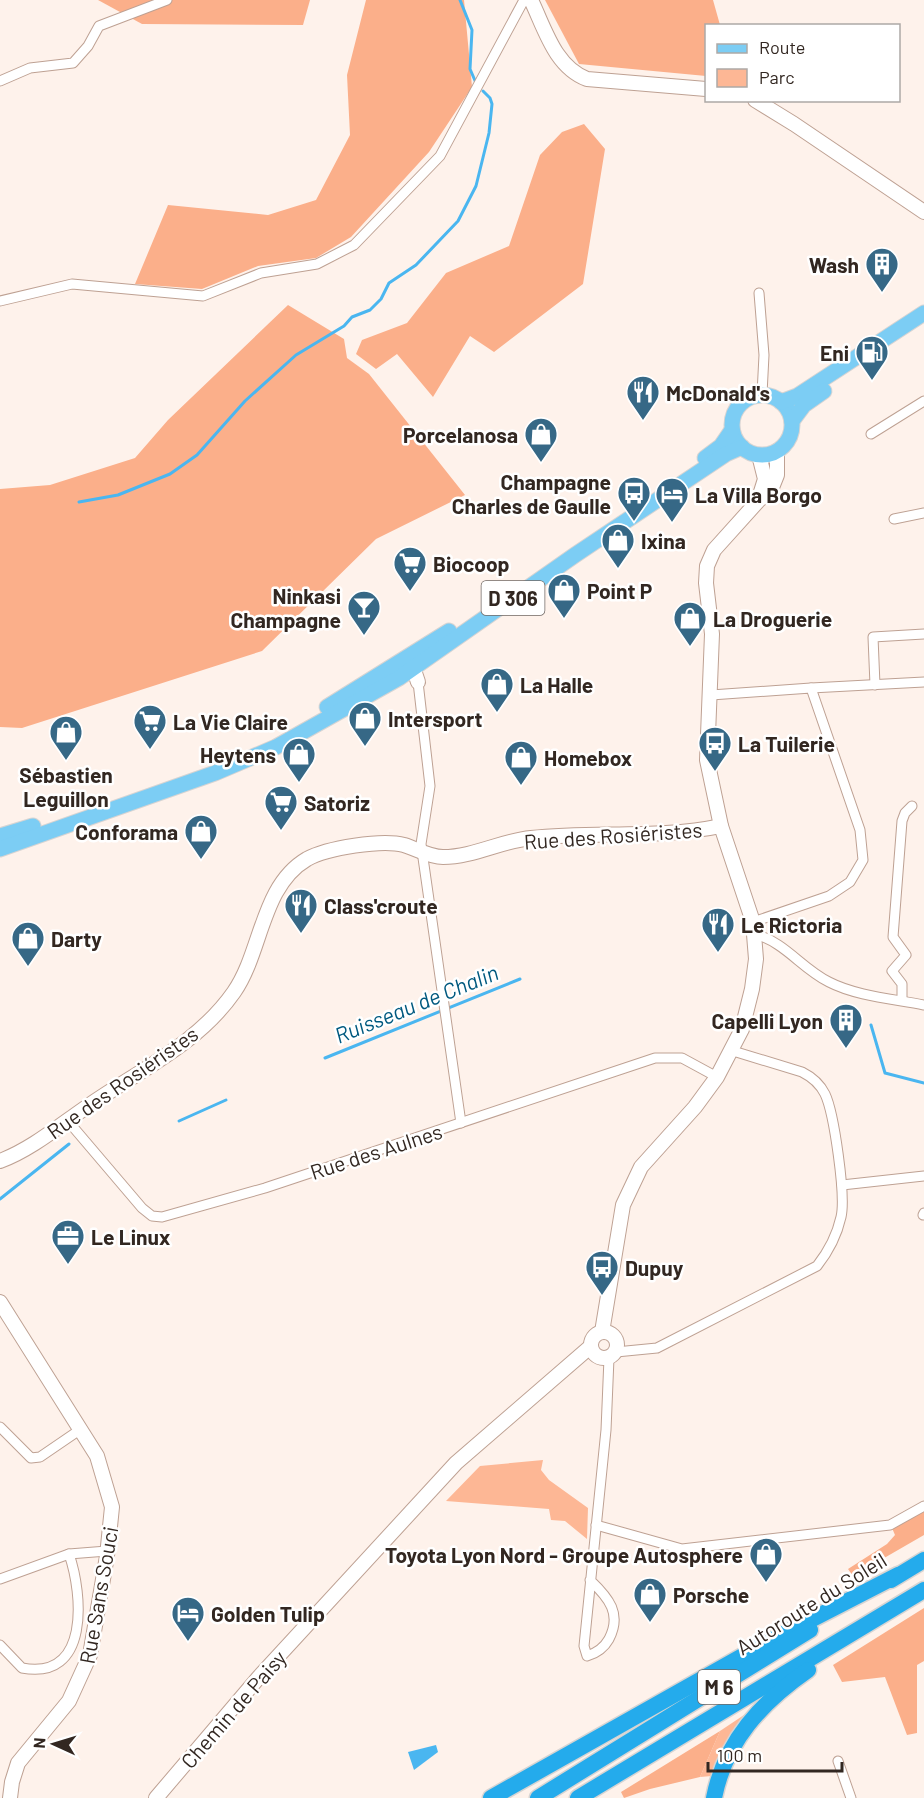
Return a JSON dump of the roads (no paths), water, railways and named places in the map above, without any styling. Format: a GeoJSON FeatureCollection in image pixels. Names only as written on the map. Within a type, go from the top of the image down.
{"type":"FeatureCollection","features":[{"type":"Feature","properties":{"kind":"highway","name":"Autoroute du Soleil"},"geometry":{"type":"LineString","coordinates":[[538,1798],[924,1560]]}},
{"type":"Feature","properties":{"kind":"highway"},"geometry":{"type":"LineString","coordinates":[[491,1798],[764,1644],[898,1575]]}},
{"type":"Feature","properties":{"kind":"highway"},"geometry":{"type":"LineString","coordinates":[[714,1798],[729,1752],[741,1732],[769,1700],[805,1672],[924,1591]]}},
{"type":"Feature","properties":{"kind":"highway","name":"M 6"},"geometry":{"type":"LineString","coordinates":[[578,1798],[924,1591]]}},
{"type":"Feature","properties":{"kind":"main road"},"geometry":{"type":"LineString","coordinates":[[781,402],[797,396],[924,313]]}},
{"type":"Feature","properties":{"kind":"main road"},"geometry":{"type":"LineString","coordinates":[[792,421],[781,402],[762,394],[754,395],[740,404],[733,416],[732,430],[742,447],[759,455],[777,451],[789,438],[792,421],[804,405],[924,323]]}},
{"type":"Feature","properties":{"kind":"main road","name":"D 306"},"geometry":{"type":"LineString","coordinates":[[414,668],[713,453],[732,430]]}},
{"type":"Feature","properties":{"kind":"main road","name":"D 306"},"geometry":{"type":"LineString","coordinates":[[1,840],[231,768],[276,747],[414,668],[575,555],[726,454],[742,447]]}},
{"type":"Feature","properties":{"kind":"street"},"geometry":{"type":"LineString","coordinates":[[0,81],[30,68],[73,63],[88,46],[99,26],[167,0]]}},
{"type":"Feature","properties":{"kind":"street"},"geometry":{"type":"LineString","coordinates":[[0,301],[72,284],[203,296],[261,273],[317,264],[354,245],[440,156],[481,84],[524,0]]}},
{"type":"Feature","properties":{"kind":"street"},"geometry":{"type":"LineString","coordinates":[[531,0],[557,53],[573,74],[587,79],[705,90]]}},
{"type":"Feature","properties":{"kind":"street"},"geometry":{"type":"LineString","coordinates":[[758,102],[795,124],[924,212]]}},
{"type":"Feature","properties":{"kind":"street"},"geometry":{"type":"LineString","coordinates":[[759,294],[764,355],[762,394]]}},
{"type":"Feature","properties":{"kind":"street"},"geometry":{"type":"LineString","coordinates":[[871,434],[924,401]]}},
{"type":"Feature","properties":{"kind":"street"},"geometry":{"type":"LineString","coordinates":[[591,1580],[606,1596],[615,1613],[615,1627],[606,1644],[596,1653],[587,1656],[584,1646],[606,1430],[611,1344],[610,1289],[614,1245],[623,1205],[640,1167],[695,1107],[733,1051],[747,1015],[752,989],[754,928],[722,826],[707,760],[706,732],[711,694],[712,634],[706,583],[707,566],[714,550],[759,500],[771,490],[777,475],[777,451]]}},
{"type":"Feature","properties":{"kind":"street"},"geometry":{"type":"LineString","coordinates":[[759,455],[765,479],[759,500]]}},
{"type":"Feature","properties":{"kind":"street"},"geometry":{"type":"LineString","coordinates":[[894,519],[924,513]]}},
{"type":"Feature","properties":{"kind":"street"},"geometry":{"type":"LineString","coordinates":[[875,685],[873,637],[924,634]]}},
{"type":"Feature","properties":{"kind":"street"},"geometry":{"type":"LineString","coordinates":[[414,668],[430,786],[422,838],[423,853],[461,1123]]}},
{"type":"Feature","properties":{"kind":"street"},"geometry":{"type":"LineString","coordinates":[[711,694],[924,682]]}},
{"type":"Feature","properties":{"kind":"street"},"geometry":{"type":"LineString","coordinates":[[754,928],[829,896],[850,882],[863,860],[860,830],[811,688]]}},
{"type":"Feature","properties":{"kind":"street"},"geometry":{"type":"LineString","coordinates":[[902,1000],[902,984],[892,971],[906,955],[892,937],[902,821],[904,813],[912,806]]}},
{"type":"Feature","properties":{"kind":"street","name":"Rue des Rosiéristes"},"geometry":{"type":"LineString","coordinates":[[0,1161],[68,1121],[169,1054],[220,1010],[243,977],[276,892],[297,866],[308,858],[333,850],[367,845],[404,845],[441,857],[456,856],[535,837],[655,832],[722,826]]}},
{"type":"Feature","properties":{"kind":"street"},"geometry":{"type":"LineString","coordinates":[[754,928],[781,945],[828,982],[924,1005]]}},
{"type":"Feature","properties":{"kind":"street"},"geometry":{"type":"LineString","coordinates":[[611,1344],[643,1351],[657,1348],[817,1266],[829,1250],[842,1216],[842,1185],[826,1096],[812,1077],[794,1068],[733,1051]]}},
{"type":"Feature","properties":{"kind":"street","name":"Rue des Aulnes"},"geometry":{"type":"LineString","coordinates":[[68,1121],[142,1208],[152,1216],[162,1217],[265,1188],[655,1058],[682,1058],[717,1077]]}},
{"type":"Feature","properties":{"kind":"street"},"geometry":{"type":"LineString","coordinates":[[842,1185],[924,1176]]}},
{"type":"Feature","properties":{"kind":"street","name":"Rue Sans Souci"},"geometry":{"type":"LineString","coordinates":[[0,1302],[97,1456],[109,1494],[111,1525],[90,1655],[82,1678],[69,1701],[18,1763],[11,1794]]}},
{"type":"Feature","properties":{"kind":"street","name":"Chemin de Paisy"},"geometry":{"type":"LineString","coordinates":[[156,1798],[259,1677],[456,1462],[492,1429],[592,1351],[594,1336],[611,1344]]}},
{"type":"Feature","properties":{"kind":"street"},"geometry":{"type":"LineString","coordinates":[[592,1351],[601,1359],[611,1344]]}},
{"type":"Feature","properties":{"kind":"street"},"geometry":{"type":"LineString","coordinates":[[0,1427],[31,1458],[40,1457],[81,1429]]}},
{"type":"Feature","properties":{"kind":"street"},"geometry":{"type":"LineString","coordinates":[[596,1525],[682,1549],[890,1525],[924,1506]]}},
{"type":"Feature","properties":{"kind":"street"},"geometry":{"type":"LineString","coordinates":[[0,1579],[69,1554],[107,1551]]}},
{"type":"Feature","properties":{"kind":"street"},"geometry":{"type":"LineString","coordinates":[[0,1645],[22,1668],[48,1668],[63,1659],[77,1632],[80,1608],[75,1572],[69,1554]]}},
{"type":"Feature","properties":{"kind":"street"},"geometry":{"type":"LineString","coordinates":[[838,1761],[851,1798]]}},
{"type":"Feature","properties":{"kind":"water"},"geometry":{"type":"Polygon","coordinates":[[[436,1745],[438,1752],[414,1770],[408,1752],[436,1745]]]}},
{"type":"Feature","properties":{"kind":"waterway"},"geometry":{"type":"LineString","coordinates":[[460,0],[472,30],[470,69],[476,83]]}},
{"type":"Feature","properties":{"kind":"waterway"},"geometry":{"type":"LineString","coordinates":[[79,502],[118,495],[170,474],[197,455],[245,401],[296,355],[344,326],[352,317],[370,310],[381,299],[389,283],[416,265],[458,221],[476,186],[489,133],[492,104],[483,91]]}},
{"type":"Feature","properties":{"kind":"waterway","name":"Ruisseau de Chalin"},"geometry":{"type":"LineString","coordinates":[[325,1058],[520,979]]}},
{"type":"Feature","properties":{"kind":"waterway","name":"Ruisseau de Chalin"},"geometry":{"type":"LineString","coordinates":[[871,1025],[885,1073],[924,1083]]}},
{"type":"Feature","properties":{"kind":"waterway","name":"Ruisseau de Chalin"},"geometry":{"type":"LineString","coordinates":[[179,1121],[226,1100]]}},
{"type":"Feature","properties":{"kind":"waterway","name":"Ruisseau de Chalin"},"geometry":{"type":"LineString","coordinates":[[0,1199],[69,1144]]}},
{"type":"Feature","properties":{"kind":"place","name":"Wash"},"geometry":{"type":"Point","coordinates":[882,293]}},
{"type":"Feature","properties":{"kind":"place","name":"Eni"},"geometry":{"type":"Point","coordinates":[872,381]}},
{"type":"Feature","properties":{"kind":"place","name":"McDonald's"},"geometry":{"type":"Point","coordinates":[643,421]}},
{"type":"Feature","properties":{"kind":"place","name":"Porcelanosa"},"geometry":{"type":"Point","coordinates":[541,463]}},
{"type":"Feature","properties":{"kind":"place","name":"Champagne Charles de Gaulle"},"geometry":{"type":"Point","coordinates":[634,522]}},
{"type":"Feature","properties":{"kind":"place","name":"La Villa Borgo"},"geometry":{"type":"Point","coordinates":[672,523]}},
{"type":"Feature","properties":{"kind":"place","name":"Ixina"},"geometry":{"type":"Point","coordinates":[618,569]}},
{"type":"Feature","properties":{"kind":"place","name":"Biocoop"},"geometry":{"type":"Point","coordinates":[410,592]}},
{"type":"Feature","properties":{"kind":"place","name":"Point P"},"geometry":{"type":"Point","coordinates":[564,619]}},
{"type":"Feature","properties":{"kind":"place","name":"Ninkasi Champagne"},"geometry":{"type":"Point","coordinates":[364,636]}},
{"type":"Feature","properties":{"kind":"place","name":"La Droguerie"},"geometry":{"type":"Point","coordinates":[690,647]}},
{"type":"Feature","properties":{"kind":"place","name":"La Halle"},"geometry":{"type":"Point","coordinates":[497,713]}},
{"type":"Feature","properties":{"kind":"place","name":"Intersport"},"geometry":{"type":"Point","coordinates":[365,747]}},
{"type":"Feature","properties":{"kind":"place","name":"La Vie Claire"},"geometry":{"type":"Point","coordinates":[150,750]}},
{"type":"Feature","properties":{"kind":"place","name":"Sébastien Leguillon"},"geometry":{"type":"Point","coordinates":[66,761]}},
{"type":"Feature","properties":{"kind":"place","name":"La Tuilerie"},"geometry":{"type":"Point","coordinates":[715,772]}},
{"type":"Feature","properties":{"kind":"place","name":"Heytens"},"geometry":{"type":"Point","coordinates":[299,783]}},
{"type":"Feature","properties":{"kind":"place","name":"Homebox"},"geometry":{"type":"Point","coordinates":[521,786]}},
{"type":"Feature","properties":{"kind":"place","name":"Satoriz"},"geometry":{"type":"Point","coordinates":[281,831]}},
{"type":"Feature","properties":{"kind":"place","name":"Conforama"},"geometry":{"type":"Point","coordinates":[201,860]}},
{"type":"Feature","properties":{"kind":"place","name":"Class'croute"},"geometry":{"type":"Point","coordinates":[301,934]}},
{"type":"Feature","properties":{"kind":"place","name":"Le Rictoria"},"geometry":{"type":"Point","coordinates":[718,953]}},
{"type":"Feature","properties":{"kind":"place","name":"Darty"},"geometry":{"type":"Point","coordinates":[28,967]}},
{"type":"Feature","properties":{"kind":"place","name":"Capelli Lyon"},"geometry":{"type":"Point","coordinates":[846,1049]}},
{"type":"Feature","properties":{"kind":"place","name":"Le Linux"},"geometry":{"type":"Point","coordinates":[68,1265]}},
{"type":"Feature","properties":{"kind":"place","name":"Dupuy"},"geometry":{"type":"Point","coordinates":[602,1296]}},
{"type":"Feature","properties":{"kind":"place","name":"Toyota Lyon Nord - Groupe Autosphere"},"geometry":{"type":"Point","coordinates":[766,1583]}},
{"type":"Feature","properties":{"kind":"place","name":"Porsche"},"geometry":{"type":"Point","coordinates":[650,1623]}},
{"type":"Feature","properties":{"kind":"place","name":"Golden Tulip"},"geometry":{"type":"Point","coordinates":[188,1642]}}]}
